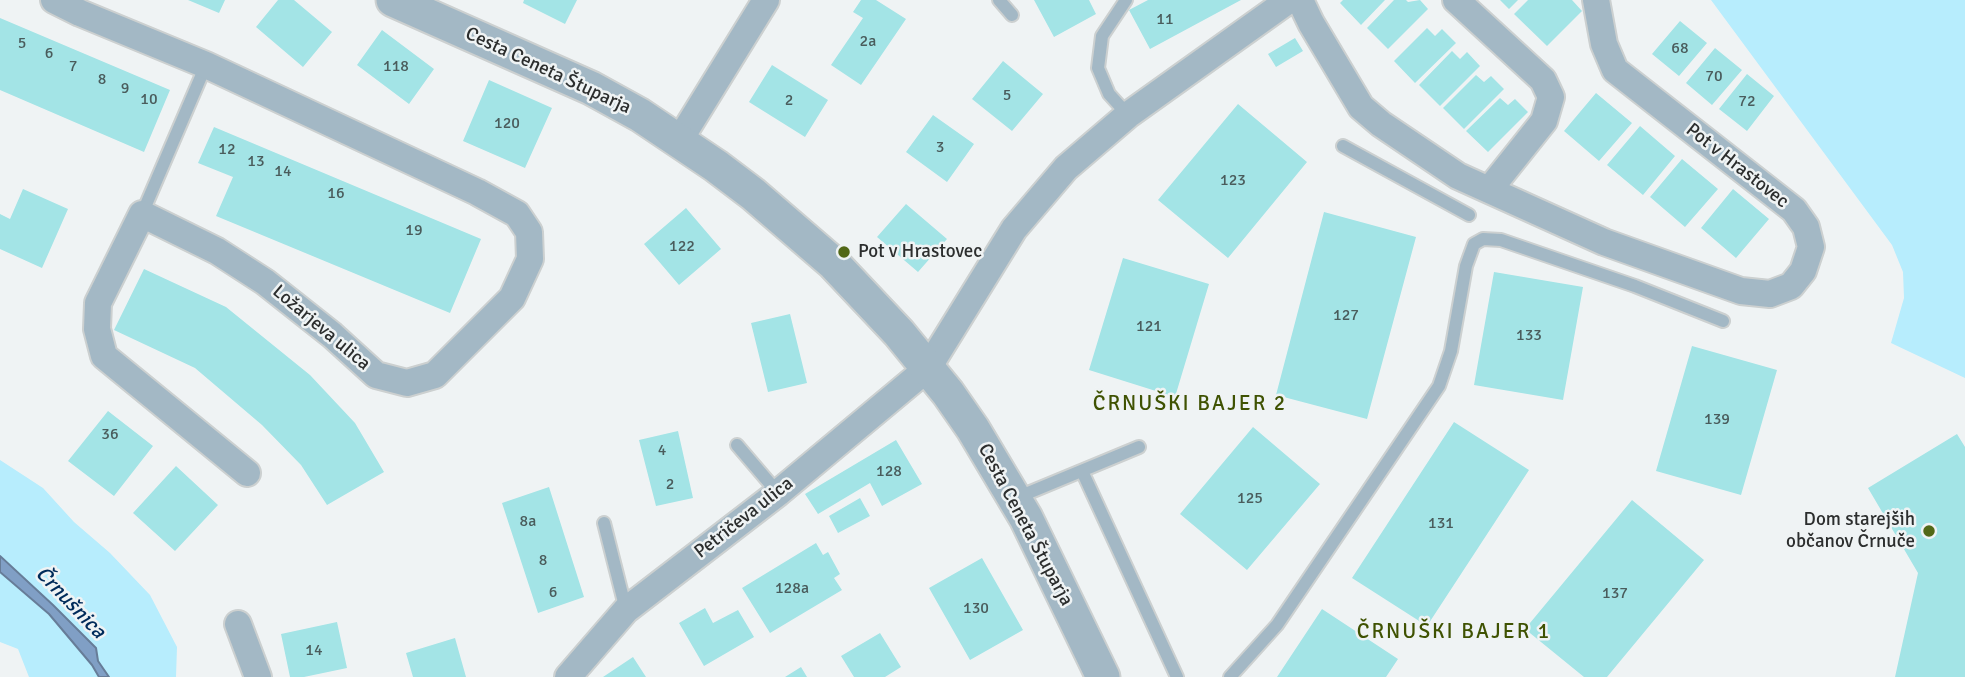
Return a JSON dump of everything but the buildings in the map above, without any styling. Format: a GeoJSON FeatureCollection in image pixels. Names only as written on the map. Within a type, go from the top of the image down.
{"type":"FeatureCollection","features":[{"type":"Feature","properties":{"kind":"street","name":"Ložarjeva ulica"},"geometry":{"type":"LineString","coordinates":[[54,0],[206,65],[477,191],[517,214],[530,232],[530,259],[512,298],[435,375],[407,383],[376,374],[265,282],[217,251],[142,214]]}},
{"type":"Feature","properties":{"kind":"street","name":"Cesta Ceneta Štuparja"},"geometry":{"type":"LineString","coordinates":[[393,0],[591,88],[679,141],[753,194],[833,263],[900,333],[973,429],[1015,498],[1102,677]]}},
{"type":"Feature","properties":{"kind":"street"},"geometry":{"type":"LineString","coordinates":[[679,141],[766,0]]}},
{"type":"Feature","properties":{"kind":"street"},"geometry":{"type":"LineString","coordinates":[[928,368],[1014,229],[1066,168],[1128,115],[1289,0]]}},
{"type":"Feature","properties":{"kind":"street","name":"Pot v Hrastovec"},"geometry":{"type":"LineString","coordinates":[[1300,0],[1330,57],[1361,107],[1381,124],[1458,176],[1604,242],[1741,291],[1769,294],[1791,286],[1803,271],[1811,247],[1806,227],[1794,210],[1615,70],[1604,44],[1596,0]]}},
{"type":"Feature","properties":{"kind":"street"},"geometry":{"type":"LineString","coordinates":[[1456,0],[1543,80],[1551,97],[1544,121],[1489,190]]}},
{"type":"Feature","properties":{"kind":"street"},"geometry":{"type":"LineString","coordinates":[[142,214],[98,303],[97,330],[104,356],[247,473]]}},
{"type":"Feature","properties":{"kind":"street","name":"Petričeva ulica"},"geometry":{"type":"LineString","coordinates":[[568,677],[626,610],[778,493],[928,368]]}},
{"type":"Feature","properties":{"kind":"street"},"geometry":{"type":"LineString","coordinates":[[238,624],[258,677]]}},
{"type":"Feature","properties":{"kind":"lane"},"geometry":{"type":"LineString","coordinates":[[999,0],[1012,15]]}},
{"type":"Feature","properties":{"kind":"lane"},"geometry":{"type":"LineString","coordinates":[[1126,0],[1102,36],[1098,68],[1109,94],[1128,115]]}},
{"type":"Feature","properties":{"kind":"lane"},"geometry":{"type":"LineString","coordinates":[[142,214],[206,65]]}},
{"type":"Feature","properties":{"kind":"lane"},"geometry":{"type":"LineString","coordinates":[[1343,146],[1469,215]]}},
{"type":"Feature","properties":{"kind":"lane"},"geometry":{"type":"LineString","coordinates":[[1230,677],[1277,625],[1439,386],[1451,351],[1466,266],[1474,244],[1483,239],[1501,240],[1635,286],[1723,321]]}},
{"type":"Feature","properties":{"kind":"lane"},"geometry":{"type":"LineString","coordinates":[[737,445],[778,493]]}},
{"type":"Feature","properties":{"kind":"lane"},"geometry":{"type":"LineString","coordinates":[[1015,498],[1139,447]]}},
{"type":"Feature","properties":{"kind":"lane"},"geometry":{"type":"LineString","coordinates":[[1082,471],[1177,677]]}},
{"type":"Feature","properties":{"kind":"lane"},"geometry":{"type":"LineString","coordinates":[[604,523],[626,610]]}},
{"type":"Feature","properties":{"kind":"shaded area"},"geometry":{"type":"Polygon","coordinates":[[[1711,0],[1965,0],[1965,378],[1891,343],[1904,298],[1903,272],[1892,245],[1711,0]]]}},
{"type":"Feature","properties":{"kind":"shaded area"},"geometry":{"type":"Polygon","coordinates":[[[0,460],[43,488],[74,522],[110,553],[150,595],[177,647],[176,677],[29,677],[18,649],[0,642],[0,460]]]}},
{"type":"Feature","properties":{"kind":"shaded area","name":"Črnušnica"},"geometry":{"type":"Polygon","coordinates":[[[0,556],[96,648],[98,661],[109,677],[99,677],[49,614],[0,572],[0,556]]]}},
{"type":"Feature","properties":{"kind":"place","name":"Pot v Hrastovec"},"geometry":{"type":"Point","coordinates":[844,252]}},
{"type":"Feature","properties":{"kind":"place","name":"Dom starejših občanov Črnuče"},"geometry":{"type":"Point","coordinates":[1929,531]}},
{"type":"Feature","properties":{"kind":"district","name":"ČRNUŠKI BAJER 2"},"geometry":{"type":"Point","coordinates":[1190,404]}},
{"type":"Feature","properties":{"kind":"district","name":"ČRNUŠKI BAJER 1"},"geometry":{"type":"Point","coordinates":[1454,632]}}]}
